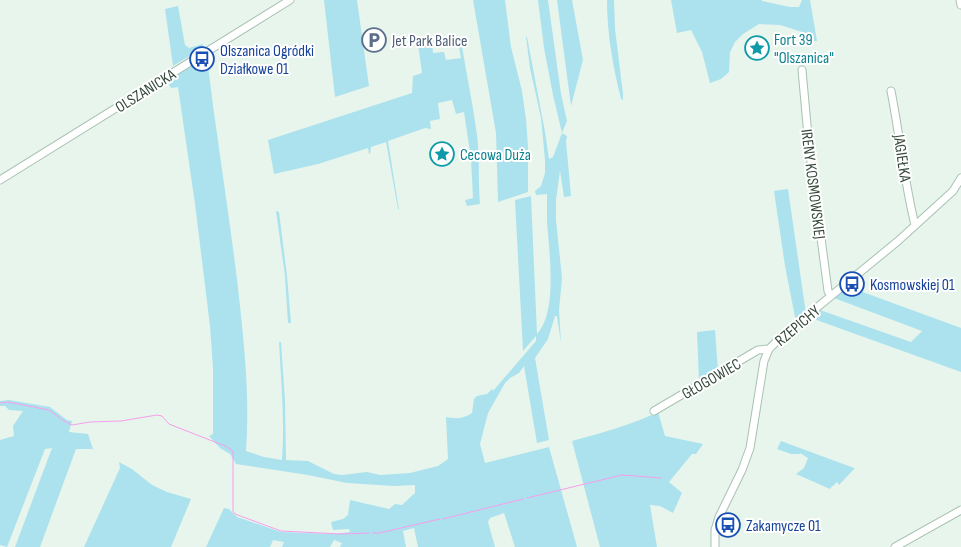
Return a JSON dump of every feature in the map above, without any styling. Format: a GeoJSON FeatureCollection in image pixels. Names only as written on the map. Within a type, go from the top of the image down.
{"type":"FeatureCollection","features":[{"type":"Feature","properties":{"kind":"street","name":"OLSZANICKA"},"geometry":{"type":"LineString","coordinates":[[0,180],[290,0]]}},
{"type":"Feature","properties":{"kind":"street"},"geometry":{"type":"LineString","coordinates":[[960,0],[961,5]]}},
{"type":"Feature","properties":{"kind":"street","name":"IRENY KOSMOWSKIEJ"},"geometry":{"type":"LineString","coordinates":[[802,70],[813,184],[828,291],[831,296]]}},
{"type":"Feature","properties":{"kind":"street","name":"JAGIEŁKA"},"geometry":{"type":"LineString","coordinates":[[891,91],[908,198],[915,225]]}},
{"type":"Feature","properties":{"kind":"street","name":"RZEPICHY"},"geometry":{"type":"LineString","coordinates":[[714,547],[715,530],[719,517],[742,470],[750,448],[763,368],[769,349],[915,225],[953,191],[961,178]]}},
{"type":"Feature","properties":{"kind":"street"},"geometry":{"type":"LineString","coordinates":[[953,191],[961,191]]}},
{"type":"Feature","properties":{"kind":"street","name":"GŁOGOWIEC"},"geometry":{"type":"LineString","coordinates":[[654,411],[758,350],[769,349]]}},
{"type":"Feature","properties":{"kind":"street"},"geometry":{"type":"LineString","coordinates":[[895,547],[961,510]]}},
{"type":"Feature","properties":{"kind":"shaded area"},"geometry":{"type":"Polygon","coordinates":[[[324,0],[357,0],[369,86],[335,97],[324,0]]]}},
{"type":"Feature","properties":{"kind":"shaded area"},"geometry":{"type":"Polygon","coordinates":[[[473,0],[505,0],[511,47],[522,91],[526,119],[528,192],[498,202],[496,133],[473,0]]]}},
{"type":"Feature","properties":{"kind":"shaded area"},"geometry":{"type":"Polygon","coordinates":[[[538,0],[548,0],[561,94],[567,121],[562,133],[544,48],[538,0]]]}},
{"type":"Feature","properties":{"kind":"shaded area"},"geometry":{"type":"Polygon","coordinates":[[[557,0],[572,0],[583,60],[571,106],[557,0]]]}},
{"type":"Feature","properties":{"kind":"shaded area"},"geometry":{"type":"Polygon","coordinates":[[[607,0],[614,0],[615,29],[623,100],[621,99],[615,74],[611,50],[607,0]]]}},
{"type":"Feature","properties":{"kind":"shaded area"},"geometry":{"type":"Polygon","coordinates":[[[671,0],[762,0],[790,7],[799,7],[802,0],[810,0],[817,41],[811,41],[809,34],[780,25],[759,24],[743,34],[735,42],[730,52],[729,72],[721,79],[710,83],[702,52],[691,30],[677,33],[671,0]]]}},
{"type":"Feature","properties":{"kind":"shaded area"},"geometry":{"type":"Polygon","coordinates":[[[178,6],[185,45],[189,48],[203,44],[203,48],[173,66],[165,9],[178,6]]]}},
{"type":"Feature","properties":{"kind":"shaded area"},"geometry":{"type":"Polygon","coordinates":[[[526,37],[549,159],[553,157],[562,133],[567,136],[571,196],[564,197],[560,171],[556,200],[556,220],[562,278],[559,310],[561,343],[557,316],[555,316],[548,339],[535,358],[549,440],[537,443],[524,366],[519,373],[505,383],[488,413],[480,444],[485,463],[549,447],[577,547],[515,547],[504,513],[490,518],[488,522],[495,547],[418,547],[414,528],[403,531],[406,547],[340,547],[342,543],[334,540],[330,547],[282,547],[284,542],[273,540],[270,547],[206,547],[224,508],[229,509],[237,517],[281,532],[334,534],[350,532],[349,529],[333,530],[331,522],[343,519],[348,515],[350,500],[389,509],[395,504],[402,505],[415,493],[415,485],[394,486],[347,483],[236,464],[230,454],[220,448],[209,436],[213,434],[213,368],[210,326],[178,87],[171,88],[167,80],[207,58],[234,259],[246,369],[246,451],[282,460],[283,415],[279,342],[281,342],[286,460],[308,461],[334,474],[367,472],[380,475],[410,473],[438,466],[448,459],[446,417],[459,418],[472,413],[474,399],[477,396],[487,394],[492,389],[493,391],[536,341],[536,336],[523,351],[515,200],[531,196],[537,334],[544,324],[548,311],[551,280],[547,194],[536,195],[535,191],[541,186],[545,173],[545,160],[541,118],[530,68],[526,37]]]}},
{"type":"Feature","properties":{"kind":"shaded area"},"geometry":{"type":"Polygon","coordinates":[[[432,42],[433,53],[444,52],[446,60],[461,58],[458,42],[462,47],[477,135],[480,204],[467,206],[465,200],[473,198],[471,159],[464,112],[456,114],[452,100],[438,103],[440,119],[430,121],[431,129],[425,128],[388,141],[399,210],[386,142],[371,147],[370,154],[368,148],[318,164],[274,174],[268,140],[412,93],[413,76],[422,73],[418,44],[432,42]]]}},
{"type":"Feature","properties":{"kind":"shaded area"},"geometry":{"type":"Polygon","coordinates":[[[788,189],[806,314],[796,322],[785,266],[774,191],[788,189]]]}},
{"type":"Feature","properties":{"kind":"shaded area"},"geometry":{"type":"Polygon","coordinates":[[[276,211],[279,212],[291,323],[288,323],[285,276],[276,211]]]}},
{"type":"Feature","properties":{"kind":"shaded area"},"geometry":{"type":"Polygon","coordinates":[[[849,287],[961,328],[961,372],[811,318],[820,310],[911,342],[922,331],[834,298],[849,287]]]}},
{"type":"Feature","properties":{"kind":"shaded area"},"geometry":{"type":"Polygon","coordinates":[[[715,330],[718,371],[699,381],[697,332],[715,330]]]}},
{"type":"Feature","properties":{"kind":"shaded area"},"geometry":{"type":"Polygon","coordinates":[[[9,400],[50,407],[67,420],[72,421],[69,432],[88,434],[93,449],[76,449],[40,547],[15,547],[52,448],[45,449],[7,547],[0,545],[0,440],[14,436],[13,426],[23,411],[9,410],[5,406],[0,406],[0,401],[9,400]]]}},
{"type":"Feature","properties":{"kind":"shaded area"},"geometry":{"type":"Polygon","coordinates":[[[658,412],[665,436],[703,444],[696,454],[692,454],[669,482],[682,493],[673,513],[660,506],[650,505],[657,547],[600,547],[572,441],[627,425],[658,412]]]}},
{"type":"Feature","properties":{"kind":"shaded area"},"geometry":{"type":"Polygon","coordinates":[[[781,441],[855,468],[839,485],[837,482],[830,489],[796,474],[804,468],[808,458],[800,453],[791,454],[777,449],[781,441]]]}},
{"type":"Feature","properties":{"kind":"shaded area"},"geometry":{"type":"Polygon","coordinates":[[[119,462],[132,469],[152,485],[167,492],[191,499],[171,547],[84,547],[120,468],[119,462]]]}},
{"type":"Feature","properties":{"kind":"waterway"},"geometry":{"type":"LineString","coordinates":[[0,403],[8,402],[49,410],[72,425],[162,416],[169,424],[233,451],[233,511],[235,514],[281,531],[341,534],[369,533]]}},
{"type":"Feature","properties":{"kind":"waterway"},"geometry":{"type":"LineString","coordinates":[[527,498],[622,475],[661,478]]}},
{"type":"Feature","properties":{"kind":"waterway"},"geometry":{"type":"LineString","coordinates":[[443,519],[523,499]]}},
{"type":"Feature","properties":{"kind":"waterway"},"geometry":{"type":"LineString","coordinates":[[373,533],[440,519]]}},
{"type":"Feature","properties":{"kind":"place","name":"Jet Park Balice"},"geometry":{"type":"Point","coordinates":[374,40]}},
{"type":"Feature","properties":{"kind":"place","name":"Fort 39 \"Olszanica\""},"geometry":{"type":"Point","coordinates":[757,48]}},
{"type":"Feature","properties":{"kind":"place","name":"Olszanica Ogródki Działkowe 01"},"geometry":{"type":"Point","coordinates":[202,59]}},
{"type":"Feature","properties":{"kind":"place","name":"Cecowa Duża"},"geometry":{"type":"Point","coordinates":[442,154]}},
{"type":"Feature","properties":{"kind":"place","name":"Kosmowskiej 01"},"geometry":{"type":"Point","coordinates":[852,284]}},
{"type":"Feature","properties":{"kind":"place","name":"Zakamycze 01"},"geometry":{"type":"Point","coordinates":[728,525]}}]}
